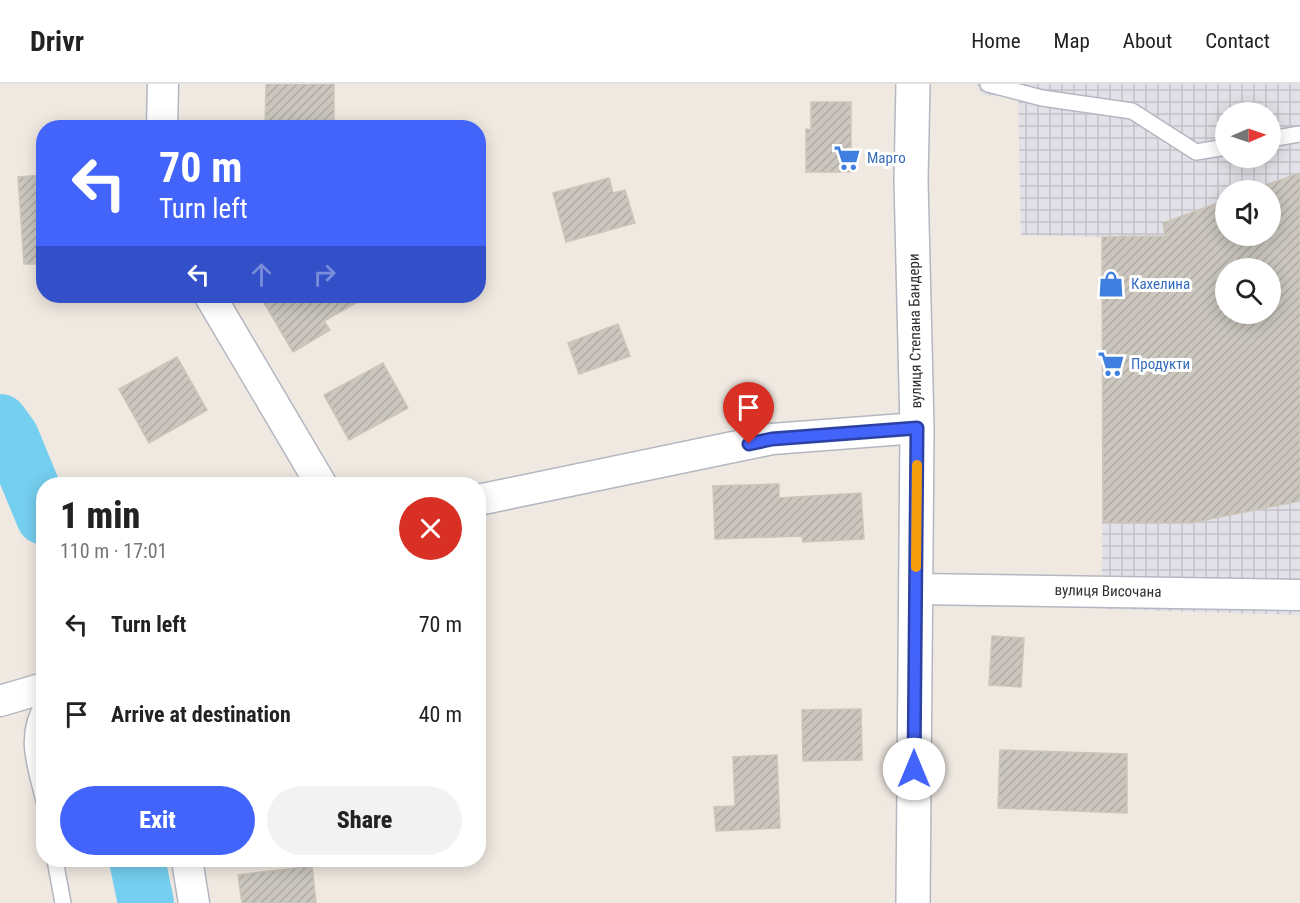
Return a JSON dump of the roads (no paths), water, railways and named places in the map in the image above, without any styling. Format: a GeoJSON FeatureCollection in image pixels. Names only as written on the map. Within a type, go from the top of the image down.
{"type":"FeatureCollection","features":[{"type":"Feature","properties":{"kind":"main road","name":"вулиця Степана Бандери"},"geometry":{"type":"LineString","coordinates":[[913,84],[911,180],[917,428],[913,903]]}},
{"type":"Feature","properties":{"kind":"street"},"geometry":{"type":"LineString","coordinates":[[162,120],[163,84]]}},
{"type":"Feature","properties":{"kind":"street"},"geometry":{"type":"LineString","coordinates":[[214,303],[317,477]]}},
{"type":"Feature","properties":{"kind":"street"},"geometry":{"type":"LineString","coordinates":[[486,498],[772,439],[917,428]]}},
{"type":"Feature","properties":{"kind":"street","name":"вулиця Височана"},"geometry":{"type":"LineString","coordinates":[[916,589],[1300,595]]}},
{"type":"Feature","properties":{"kind":"street"},"geometry":{"type":"LineString","coordinates":[[0,701],[36,690]]}},
{"type":"Feature","properties":{"kind":"street"},"geometry":{"type":"LineString","coordinates":[[188,867],[194,903]]}},
{"type":"Feature","properties":{"kind":"lane"},"geometry":{"type":"LineString","coordinates":[[988,84],[1012,86],[1042,98],[1132,111],[1196,152],[1215,149]]}},
{"type":"Feature","properties":{"kind":"lane"},"geometry":{"type":"LineString","coordinates":[[1281,137],[1300,134]]}},
{"type":"Feature","properties":{"kind":"lane"},"geometry":{"type":"LineString","coordinates":[[36,714],[30,743],[36,768]]}},
{"type":"Feature","properties":{"kind":"lane"},"geometry":{"type":"LineString","coordinates":[[56,867],[63,903]]}},
{"type":"Feature","properties":{"kind":"waterway"},"geometry":{"type":"LineString","coordinates":[[0,422],[11,437],[36,498]]}},
{"type":"Feature","properties":{"kind":"waterway"},"geometry":{"type":"LineString","coordinates":[[138,867],[146,903]]}},
{"type":"Feature","properties":{"kind":"place","name":"Марго"},"geometry":{"type":"Point","coordinates":[847,158]}},
{"type":"Feature","properties":{"kind":"place","name":"Кахелина"},"geometry":{"type":"Point","coordinates":[1111,284]}},
{"type":"Feature","properties":{"kind":"place","name":"Продукти"},"geometry":{"type":"Point","coordinates":[1111,364]}}]}
